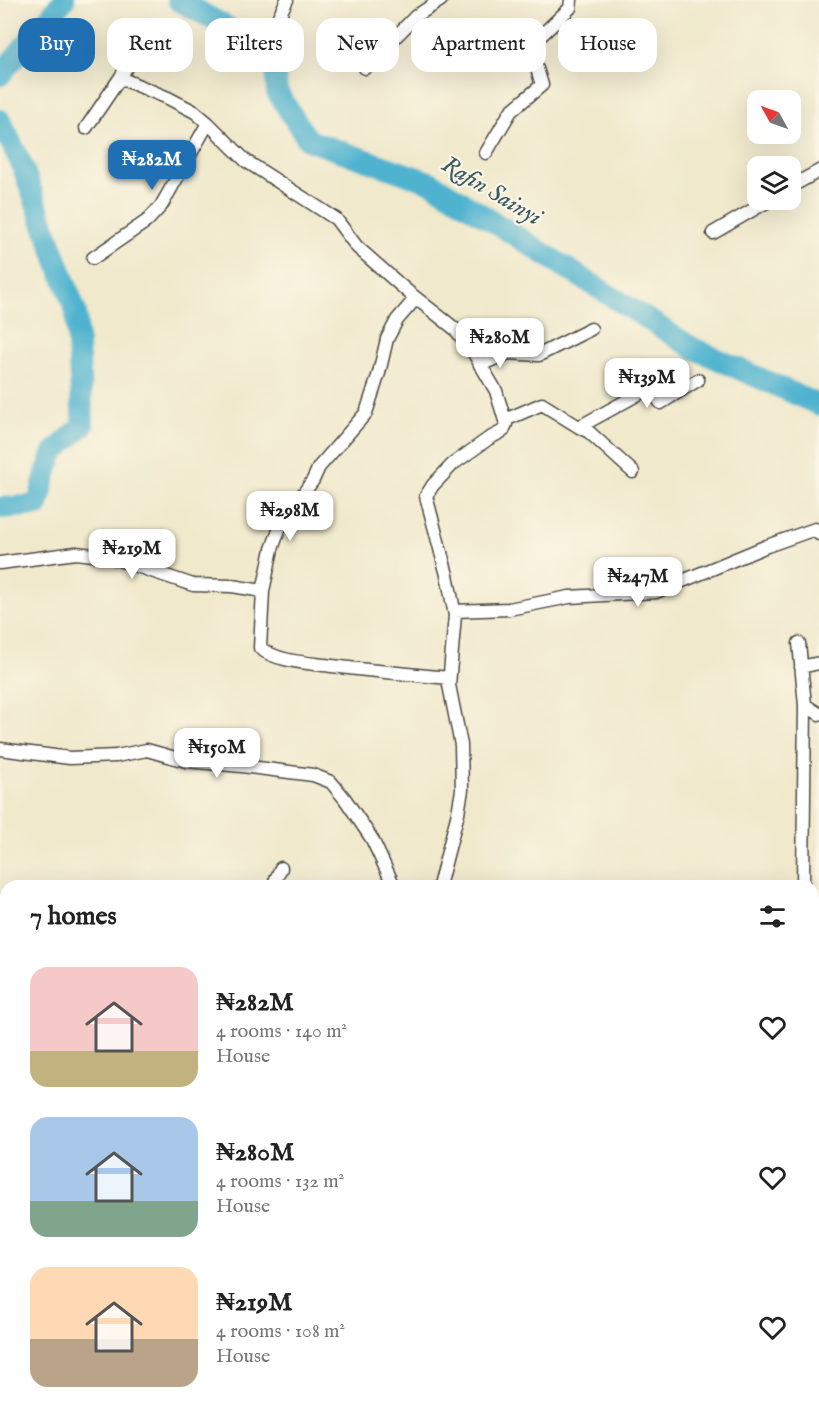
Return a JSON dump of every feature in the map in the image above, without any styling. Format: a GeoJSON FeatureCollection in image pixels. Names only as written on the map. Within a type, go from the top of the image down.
{"type":"FeatureCollection","features":[{"type":"Feature","properties":{"kind":"street"},"geometry":{"type":"LineString","coordinates":[[278,18],[287,0]]}},
{"type":"Feature","properties":{"kind":"street"},"geometry":{"type":"LineString","coordinates":[[399,33],[416,16],[441,0]]}},
{"type":"Feature","properties":{"kind":"street"},"geometry":{"type":"LineString","coordinates":[[486,153],[511,111],[542,85],[530,46],[570,8],[571,0]]}},
{"type":"Feature","properties":{"kind":"street"},"geometry":{"type":"LineString","coordinates":[[86,128],[124,72]]}},
{"type":"Feature","properties":{"kind":"street"},"geometry":{"type":"LineString","coordinates":[[120,78],[195,112],[246,161],[336,219],[357,248],[454,328],[472,350],[496,391],[506,424],[503,431],[453,464],[426,496],[455,615],[449,686],[461,745],[462,790],[441,880]]}},
{"type":"Feature","properties":{"kind":"street"},"geometry":{"type":"LineString","coordinates":[[93,258],[147,221],[161,206],[208,123]]}},
{"type":"Feature","properties":{"kind":"street"},"geometry":{"type":"LineString","coordinates":[[801,182],[819,171]]}},
{"type":"Feature","properties":{"kind":"street"},"geometry":{"type":"LineString","coordinates":[[713,233],[753,210]]}},
{"type":"Feature","properties":{"kind":"street"},"geometry":{"type":"LineString","coordinates":[[416,298],[397,320],[387,339],[366,413],[319,467],[313,480],[280,527],[272,549],[263,591],[260,648],[266,653],[292,661],[449,678]]}},
{"type":"Feature","properties":{"kind":"street"},"geometry":{"type":"LineString","coordinates":[[480,365],[508,353],[539,355],[591,329]]}},
{"type":"Feature","properties":{"kind":"street"},"geometry":{"type":"LineString","coordinates":[[579,427],[644,391],[651,390],[661,403],[698,380]]}},
{"type":"Feature","properties":{"kind":"street"},"geometry":{"type":"LineString","coordinates":[[505,420],[542,404],[589,432],[633,472]]}},
{"type":"Feature","properties":{"kind":"street"},"geometry":{"type":"LineString","coordinates":[[454,611],[509,609],[569,597],[656,592],[766,546],[815,529],[819,534]]}},
{"type":"Feature","properties":{"kind":"street"},"geometry":{"type":"LineString","coordinates":[[0,562],[76,553],[110,557],[193,585],[232,586],[263,591]]}},
{"type":"Feature","properties":{"kind":"street"},"geometry":{"type":"LineString","coordinates":[[799,643],[805,705],[803,880]]}},
{"type":"Feature","properties":{"kind":"street"},"geometry":{"type":"LineString","coordinates":[[801,667],[819,663]]}},
{"type":"Feature","properties":{"kind":"street"},"geometry":{"type":"LineString","coordinates":[[805,705],[819,714]]}},
{"type":"Feature","properties":{"kind":"street"},"geometry":{"type":"LineString","coordinates":[[0,749],[70,758],[116,756],[147,750],[186,761],[313,775],[331,782],[345,799],[372,839],[391,880]]}},
{"type":"Feature","properties":{"kind":"street"},"geometry":{"type":"LineString","coordinates":[[276,880],[281,868]]}},
{"type":"Feature","properties":{"kind":"waterway","name":"Rafin Sainyi"},"geometry":{"type":"LineString","coordinates":[[0,75],[64,0]]}},
{"type":"Feature","properties":{"kind":"waterway","name":"Rafin Sainyi"},"geometry":{"type":"LineString","coordinates":[[178,0],[274,53],[277,92],[308,140],[432,183],[693,348],[819,405]]}},
{"type":"Feature","properties":{"kind":"waterway","name":"Rafin Sainyi"},"geometry":{"type":"LineString","coordinates":[[0,120],[22,165],[76,312],[83,425],[54,452],[38,505],[0,508]]}}]}
